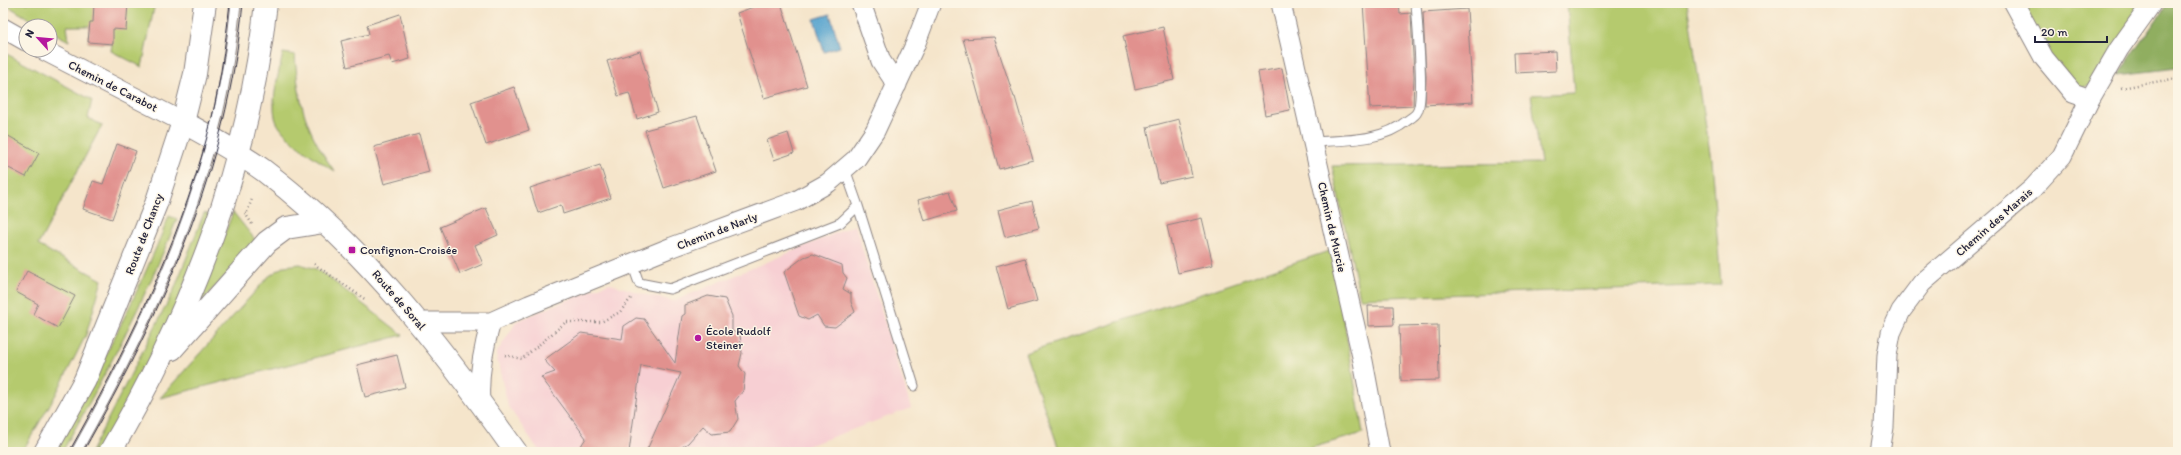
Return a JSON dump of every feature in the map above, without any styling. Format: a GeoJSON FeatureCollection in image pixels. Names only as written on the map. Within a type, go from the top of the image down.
{"type":"FeatureCollection","features":[{"type":"Feature","properties":{"kind":"main road","name":"Route de Chancy"},"geometry":{"type":"LineString","coordinates":[[45,452],[85,380],[123,290],[156,204],[183,122],[197,60],[205,3]]}},
{"type":"Feature","properties":{"kind":"main road"},"geometry":{"type":"LineString","coordinates":[[110,452],[155,368],[199,272],[239,154],[257,78],[266,3]]}},
{"type":"Feature","properties":{"kind":"main road","name":"Route de Soral"},"geometry":{"type":"LineString","coordinates":[[183,122],[239,154],[262,170],[324,222],[387,285],[419,322],[516,452]]}},
{"type":"Feature","properties":{"kind":"main road"},"geometry":{"type":"LineString","coordinates":[[155,368],[267,242],[286,228],[324,222]]}},
{"type":"Feature","properties":{"kind":"street"},"geometry":{"type":"LineString","coordinates":[[861,3],[882,61],[897,85]]}},
{"type":"Feature","properties":{"kind":"street","name":"Chemin de Narly"},"geometry":{"type":"LineString","coordinates":[[419,322],[491,322],[632,264],[796,201],[828,183],[845,170],[867,146],[897,85],[931,3]]}},
{"type":"Feature","properties":{"kind":"street"},"geometry":{"type":"LineString","coordinates":[[2014,3],[2044,58],[2073,93],[2090,99]]}},
{"type":"Feature","properties":{"kind":"street","name":"Chemin des Marais"},"geometry":{"type":"LineString","coordinates":[[1880,452],[1884,427],[1887,355],[1891,333],[1900,311],[1922,283],[2033,188],[2062,156],[2090,99],[2119,49],[2152,3]]}},
{"type":"Feature","properties":{"kind":"street","name":"Chemin de Murcie"},"geometry":{"type":"LineString","coordinates":[[1285,4],[1312,142],[1363,361],[1380,452]]}},
{"type":"Feature","properties":{"kind":"street"},"geometry":{"type":"LineString","coordinates":[[3,28],[18,36]]}},
{"type":"Feature","properties":{"kind":"street","name":"Chemin de Carabot"},"geometry":{"type":"LineString","coordinates":[[58,58],[183,122]]}},
{"type":"Feature","properties":{"kind":"street"},"geometry":{"type":"LineString","coordinates":[[480,402],[479,379],[483,350],[491,322]]}},
{"type":"Feature","properties":{"kind":"lane"},"geometry":{"type":"LineString","coordinates":[[76,452],[123,366],[165,278],[194,204],[213,139],[226,80],[236,3]]}},
{"type":"Feature","properties":{"kind":"lane"},"geometry":{"type":"LineString","coordinates":[[1312,142],[1385,134],[1403,125],[1417,112],[1420,99],[1420,70],[1416,3]]}},
{"type":"Feature","properties":{"kind":"lane"},"geometry":{"type":"LineString","coordinates":[[845,170],[858,206],[914,386]]}},
{"type":"Feature","properties":{"kind":"lane"},"geometry":{"type":"LineString","coordinates":[[632,264],[639,283],[670,289],[840,223],[858,206]]}},
{"type":"Feature","properties":{"kind":"path"},"geometry":{"type":"LineString","coordinates":[[2090,99],[2111,90],[2178,78]]}},
{"type":"Feature","properties":{"kind":"path"},"geometry":{"type":"LineString","coordinates":[[246,214],[252,199]]}},
{"type":"Feature","properties":{"kind":"path"},"geometry":{"type":"LineString","coordinates":[[242,210],[256,230]]}},
{"type":"Feature","properties":{"kind":"path"},"geometry":{"type":"LineString","coordinates":[[314,264],[372,305]]}},
{"type":"Feature","properties":{"kind":"path"},"geometry":{"type":"LineString","coordinates":[[503,354],[522,359],[566,322],[601,322],[620,312],[629,303],[639,283]]}},
{"type":"Feature","properties":{"kind":"shaded area","name":"École Rudolf Steiner"},"geometry":{"type":"Polygon","coordinates":[[[855,225],[911,408],[791,452],[540,452],[508,406],[496,354],[517,321],[609,283],[646,295],[674,301],[855,225]]]}},
{"type":"Feature","properties":{"kind":"green space"},"geometry":{"type":"Polygon","coordinates":[[[3,3],[155,3],[142,67],[111,51],[112,44],[88,42],[90,26],[67,26],[69,41],[58,35],[58,18],[28,18],[3,3]]]}},
{"type":"Feature","properties":{"kind":"green space"},"geometry":{"type":"Polygon","coordinates":[[[1567,3],[1687,3],[1711,159],[1721,285],[1360,298],[1332,166],[1541,163],[1531,95],[1574,93],[1567,3]]]}},
{"type":"Feature","properties":{"kind":"green space"},"geometry":{"type":"Polygon","coordinates":[[[2014,3],[2145,3],[2090,84],[2073,93],[2014,3]]]}},
{"type":"Feature","properties":{"kind":"green space"},"geometry":{"type":"Polygon","coordinates":[[[2168,3],[2178,3],[2178,68],[2118,75],[2168,3]]]}},
{"type":"Feature","properties":{"kind":"green space"},"geometry":{"type":"Polygon","coordinates":[[[3,52],[92,100],[88,118],[102,125],[38,245],[102,280],[86,335],[55,396],[22,452],[3,452],[3,52]]]}},
{"type":"Feature","properties":{"kind":"green space"},"geometry":{"type":"Polygon","coordinates":[[[283,53],[295,55],[299,89],[305,116],[310,130],[335,172],[291,140],[278,124],[275,117],[274,102],[283,53]]]}},
{"type":"Feature","properties":{"kind":"green space"},"geometry":{"type":"Polygon","coordinates":[[[233,212],[257,242],[201,302],[200,299],[233,212]]]}},
{"type":"Feature","properties":{"kind":"green space"},"geometry":{"type":"Polygon","coordinates":[[[204,213],[213,216],[173,314],[101,452],[91,452],[174,290],[204,213]]]}},
{"type":"Feature","properties":{"kind":"green space"},"geometry":{"type":"Polygon","coordinates":[[[169,216],[177,219],[152,279],[124,337],[62,452],[53,452],[85,394],[130,306],[157,247],[169,216]]]}},
{"type":"Feature","properties":{"kind":"green space"},"geometry":{"type":"Polygon","coordinates":[[[1332,250],[1363,433],[1297,452],[1060,452],[1025,353],[1332,250]]]}},
{"type":"Feature","properties":{"kind":"green space"},"geometry":{"type":"Polygon","coordinates":[[[300,264],[316,269],[324,274],[403,335],[160,398],[268,277],[284,266],[300,264]]]}},
{"type":"Feature","properties":{"kind":"water"},"geometry":{"type":"Polygon","coordinates":[[[830,14],[840,47],[824,52],[814,19],[830,14]]]}},
{"type":"Feature","properties":{"kind":"building"},"geometry":{"type":"Polygon","coordinates":[[[94,3],[128,3],[126,30],[113,29],[113,44],[88,42],[90,22],[93,22],[94,3]]]}},
{"type":"Feature","properties":{"kind":"building"},"geometry":{"type":"Polygon","coordinates":[[[764,3],[781,3],[807,86],[764,98],[737,13],[764,3]]]}},
{"type":"Feature","properties":{"kind":"building"},"geometry":{"type":"Polygon","coordinates":[[[1363,3],[1399,3],[1400,14],[1411,13],[1414,77],[1413,106],[1370,108],[1363,3]]]}},
{"type":"Feature","properties":{"kind":"building"},"geometry":{"type":"Polygon","coordinates":[[[1467,9],[1473,102],[1425,105],[1426,77],[1423,12],[1467,9]]]}},
{"type":"Feature","properties":{"kind":"building"},"geometry":{"type":"Polygon","coordinates":[[[400,14],[410,59],[392,64],[389,56],[347,67],[341,41],[369,34],[367,25],[400,14]]]}},
{"type":"Feature","properties":{"kind":"building"},"geometry":{"type":"Polygon","coordinates":[[[1163,27],[1174,80],[1135,89],[1123,36],[1163,27]]]}},
{"type":"Feature","properties":{"kind":"building"},"geometry":{"type":"Polygon","coordinates":[[[994,37],[1015,97],[1033,160],[999,169],[963,39],[994,37]]]}},
{"type":"Feature","properties":{"kind":"building"},"geometry":{"type":"Polygon","coordinates":[[[640,51],[658,112],[637,119],[629,93],[618,96],[607,61],[640,51]]]}},
{"type":"Feature","properties":{"kind":"building"},"geometry":{"type":"Polygon","coordinates":[[[1555,51],[1556,71],[1515,73],[1514,53],[1555,51]]]}},
{"type":"Feature","properties":{"kind":"building"},"geometry":{"type":"Polygon","coordinates":[[[1282,68],[1290,110],[1265,115],[1258,72],[1282,68]]]}},
{"type":"Feature","properties":{"kind":"building"},"geometry":{"type":"Polygon","coordinates":[[[514,87],[529,130],[486,145],[471,102],[514,87]]]}},
{"type":"Feature","properties":{"kind":"building"},"geometry":{"type":"Polygon","coordinates":[[[697,116],[716,171],[664,188],[645,130],[697,116]]]}},
{"type":"Feature","properties":{"kind":"building"},"geometry":{"type":"Polygon","coordinates":[[[1179,119],[1192,176],[1159,183],[1147,127],[1179,119]]]}},
{"type":"Feature","properties":{"kind":"building"},"geometry":{"type":"Polygon","coordinates":[[[3,133],[39,153],[26,177],[3,165],[3,133]]]}},
{"type":"Feature","properties":{"kind":"building"},"geometry":{"type":"Polygon","coordinates":[[[788,133],[794,153],[774,160],[767,140],[788,133]]]}},
{"type":"Feature","properties":{"kind":"building"},"geometry":{"type":"Polygon","coordinates":[[[419,134],[429,172],[384,184],[374,147],[419,134]]]}},
{"type":"Feature","properties":{"kind":"building"},"geometry":{"type":"Polygon","coordinates":[[[117,144],[136,151],[112,219],[83,209],[93,181],[103,184],[117,144]]]}},
{"type":"Feature","properties":{"kind":"building"},"geometry":{"type":"Polygon","coordinates":[[[600,165],[611,198],[563,214],[561,205],[538,213],[530,188],[600,165]]]}},
{"type":"Feature","properties":{"kind":"building"},"geometry":{"type":"Polygon","coordinates":[[[950,191],[957,211],[924,221],[918,200],[950,191]]]}},
{"type":"Feature","properties":{"kind":"building"},"geometry":{"type":"Polygon","coordinates":[[[1032,201],[1039,228],[1005,237],[998,210],[1032,201]]]}},
{"type":"Feature","properties":{"kind":"building"},"geometry":{"type":"Polygon","coordinates":[[[486,208],[498,235],[475,245],[483,264],[460,274],[440,227],[486,208]]]}},
{"type":"Feature","properties":{"kind":"building"},"geometry":{"type":"Polygon","coordinates":[[[1202,218],[1213,265],[1178,273],[1167,226],[1202,218]]]}},
{"type":"Feature","properties":{"kind":"building"},"geometry":{"type":"Polygon","coordinates":[[[813,254],[842,265],[843,273],[847,278],[843,289],[851,294],[851,302],[855,312],[835,327],[824,326],[817,315],[808,320],[799,316],[784,272],[804,257],[813,254]]]}},
{"type":"Feature","properties":{"kind":"building"},"geometry":{"type":"Polygon","coordinates":[[[1025,258],[1037,301],[1008,309],[996,266],[1025,258]]]}},
{"type":"Feature","properties":{"kind":"building"},"geometry":{"type":"Polygon","coordinates":[[[27,271],[75,296],[58,328],[33,314],[38,304],[16,292],[27,271]]]}},
{"type":"Feature","properties":{"kind":"building"},"geometry":{"type":"Polygon","coordinates":[[[708,296],[725,299],[732,316],[732,331],[740,335],[742,353],[739,366],[745,374],[743,391],[735,401],[738,419],[730,432],[712,434],[703,426],[688,443],[675,452],[646,452],[681,373],[641,365],[629,452],[577,452],[586,438],[541,377],[555,372],[544,360],[581,333],[622,339],[624,326],[636,318],[644,319],[675,363],[682,316],[685,314],[685,305],[708,296]]]}},
{"type":"Feature","properties":{"kind":"building"},"geometry":{"type":"Polygon","coordinates":[[[1368,306],[1393,306],[1394,325],[1369,326],[1368,306]]]}},
{"type":"Feature","properties":{"kind":"building"},"geometry":{"type":"Polygon","coordinates":[[[1438,325],[1439,380],[1401,381],[1399,326],[1438,325]]]}},
{"type":"Feature","properties":{"kind":"building"},"geometry":{"type":"Polygon","coordinates":[[[397,355],[405,387],[365,397],[357,365],[397,355]]]}},
{"type":"Feature","properties":{"kind":"tram line"},"geometry":{"type":"LineString","coordinates":[[69,452],[110,376],[148,299],[181,219],[195,179],[215,104],[230,3]]}},
{"type":"Feature","properties":{"kind":"tram line"},"geometry":{"type":"LineString","coordinates":[[83,452],[140,344],[165,290],[207,181],[222,124],[235,65],[243,3]]}},
{"type":"Feature","properties":{"kind":"place","name":"Confignon-Croisée"},"geometry":{"type":"Point","coordinates":[352,250]}},
{"type":"Feature","properties":{"kind":"place","name":"École Rudolf Steiner"},"geometry":{"type":"Point","coordinates":[698,338]}}]}
